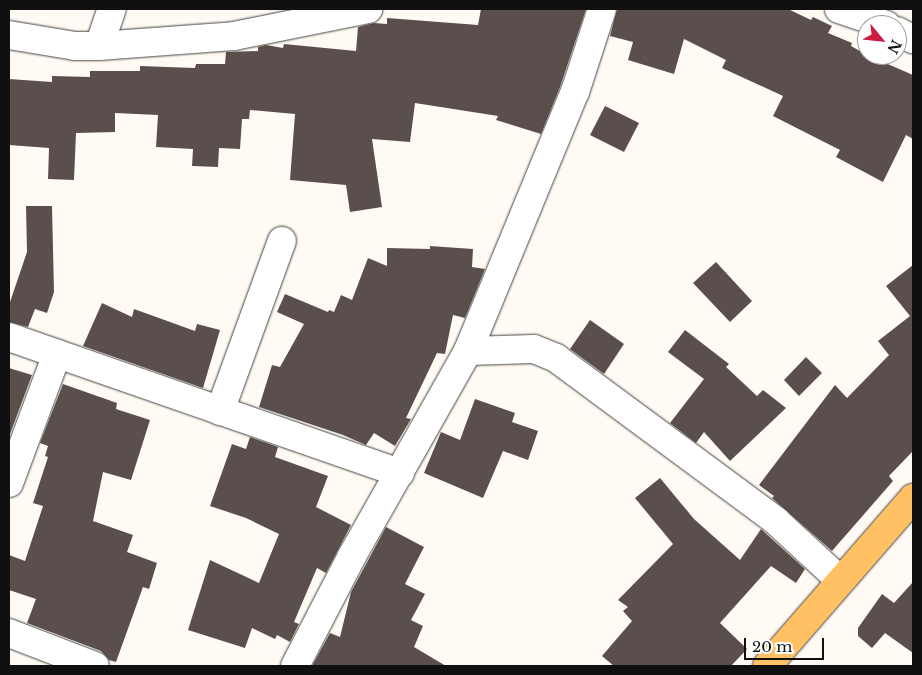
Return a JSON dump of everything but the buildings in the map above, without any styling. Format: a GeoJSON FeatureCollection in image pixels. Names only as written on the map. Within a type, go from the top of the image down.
{"type":"FeatureCollection","features":[{"type":"Feature","properties":{"kind":"main road"},"geometry":{"type":"LineString","coordinates":[[767,666],[913,498]]}},
{"type":"Feature","properties":{"kind":"street"},"geometry":{"type":"LineString","coordinates":[[100,46],[112,9]]}},
{"type":"Feature","properties":{"kind":"street"},"geometry":{"type":"LineString","coordinates":[[9,35],[75,46],[100,46],[234,36],[368,9]]}},
{"type":"Feature","properties":{"kind":"street"},"geometry":{"type":"LineString","coordinates":[[295,666],[352,556],[468,350],[575,92],[602,9]]}},
{"type":"Feature","properties":{"kind":"street"},"geometry":{"type":"LineString","coordinates":[[838,9],[857,15]]}},
{"type":"Feature","properties":{"kind":"street"},"geometry":{"type":"LineString","coordinates":[[220,410],[282,240]]}},
{"type":"Feature","properties":{"kind":"street"},"geometry":{"type":"LineString","coordinates":[[9,337],[400,473]]}},
{"type":"Feature","properties":{"kind":"street"},"geometry":{"type":"LineString","coordinates":[[468,350],[534,349],[556,358],[776,521],[841,581]]}},
{"type":"Feature","properties":{"kind":"street"},"geometry":{"type":"LineString","coordinates":[[9,483],[57,354]]}},
{"type":"Feature","properties":{"kind":"street"},"geometry":{"type":"LineString","coordinates":[[9,633],[95,666]]}}]}
